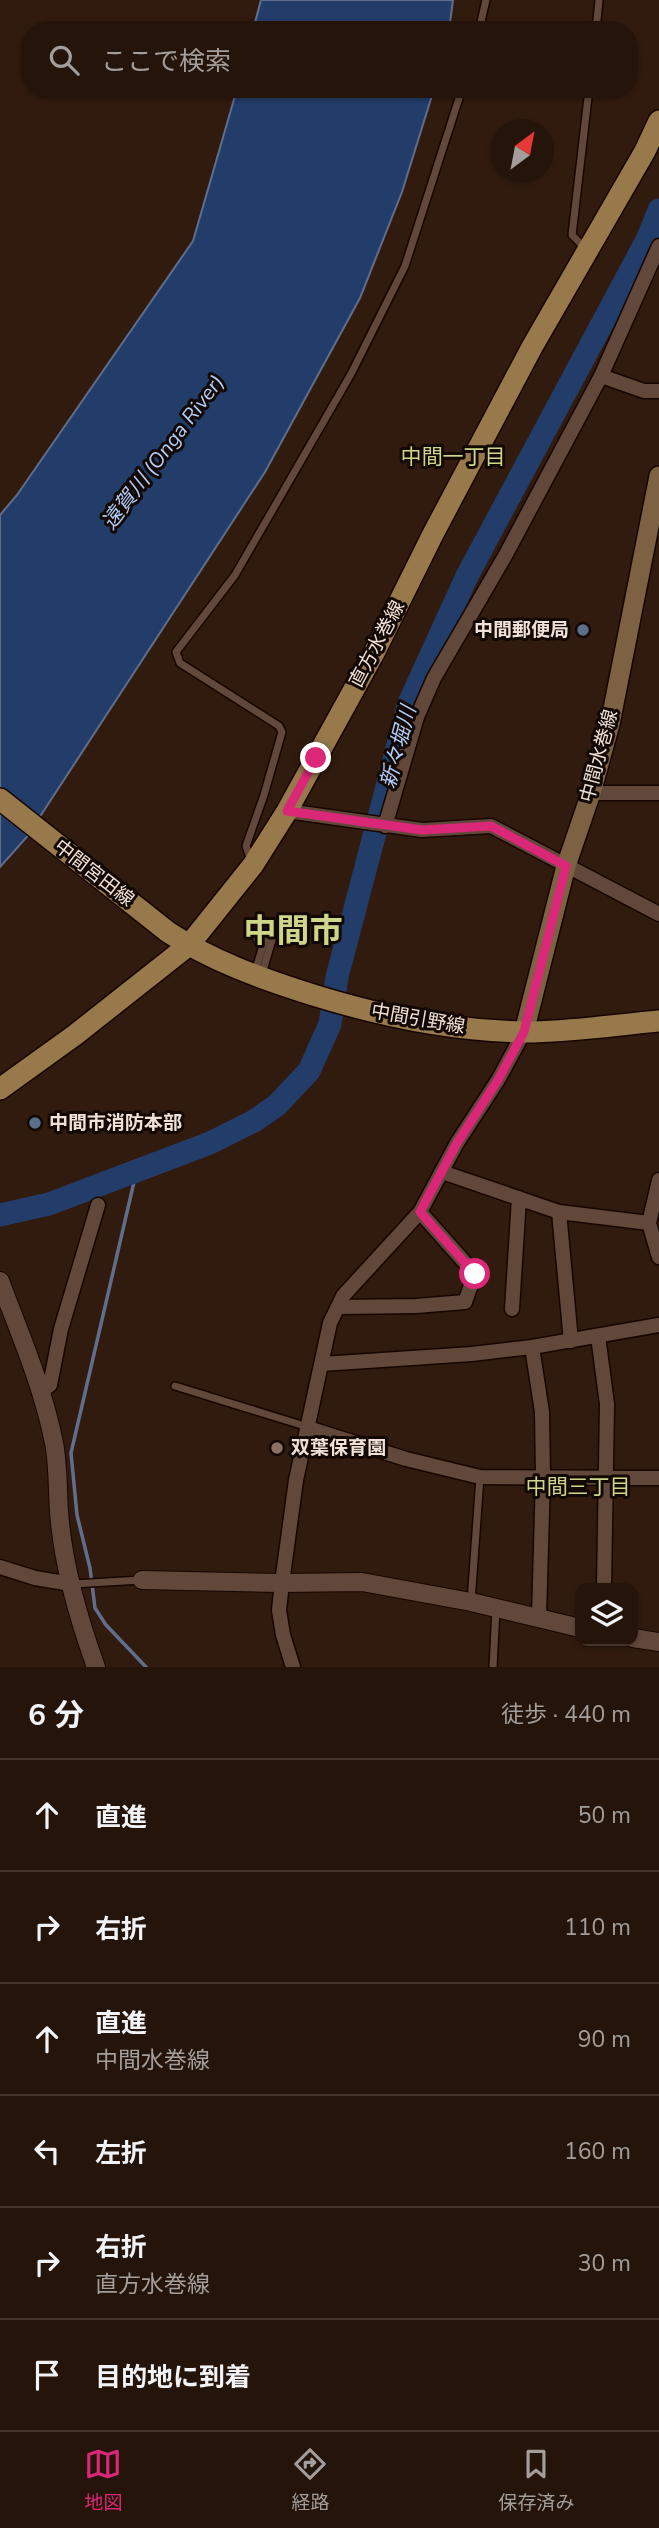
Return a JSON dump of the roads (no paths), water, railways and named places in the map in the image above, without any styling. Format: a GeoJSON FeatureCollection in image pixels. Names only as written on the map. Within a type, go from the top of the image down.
{"type":"FeatureCollection","features":[{"type":"Feature","properties":{"kind":"main road","name":"直方水巻線"},"geometry":{"type":"LineString","coordinates":[[0,1089],[75,1035],[189,945],[253,865],[287,811],[374,653],[520,369],[589,251],[659,121]]}},
{"type":"Feature","properties":{"kind":"main road","name":"中間水巻線"},"geometry":{"type":"LineString","coordinates":[[524,1032],[566,866],[591,793],[610,724],[659,477]]}},
{"type":"Feature","properties":{"kind":"main road","name":"中間宮田線"},"geometry":{"type":"LineString","coordinates":[[0,799],[189,945]]}},
{"type":"Feature","properties":{"kind":"main road","name":"中間引野線"},"geometry":{"type":"LineString","coordinates":[[189,945],[257,977],[359,1009],[412,1021],[461,1028],[524,1032],[659,1021]]}},
{"type":"Feature","properties":{"kind":"street"},"geometry":{"type":"LineString","coordinates":[[385,826],[417,716],[435,678],[505,556],[601,376],[659,246]]}},
{"type":"Feature","properties":{"kind":"street"},"geometry":{"type":"LineString","coordinates":[[601,376],[644,391],[659,391]]}},
{"type":"Feature","properties":{"kind":"street"},"geometry":{"type":"LineString","coordinates":[[591,793],[659,793]]}},
{"type":"Feature","properties":{"kind":"street"},"geometry":{"type":"LineString","coordinates":[[287,811],[422,830],[491,826],[659,914]]}},
{"type":"Feature","properties":{"kind":"street"},"geometry":{"type":"LineString","coordinates":[[293,1667],[279,1610],[296,1480],[330,1323],[343,1296],[420,1212],[457,1143],[498,1080],[524,1032]]}},
{"type":"Feature","properties":{"kind":"street"},"geometry":{"type":"LineString","coordinates":[[442,1172],[559,1212],[649,1223]]}},
{"type":"Feature","properties":{"kind":"street"},"geometry":{"type":"LineString","coordinates":[[659,1180],[649,1223],[659,1257]]}},
{"type":"Feature","properties":{"kind":"street"},"geometry":{"type":"LineString","coordinates":[[512,1309],[519,1198]]}},
{"type":"Feature","properties":{"kind":"street"},"geometry":{"type":"LineString","coordinates":[[41,1391],[50,1385],[61,1329],[99,1205]]}},
{"type":"Feature","properties":{"kind":"street"},"geometry":{"type":"LineString","coordinates":[[339,1307],[465,1302],[475,1274],[420,1212]]}},
{"type":"Feature","properties":{"kind":"street"},"geometry":{"type":"LineString","coordinates":[[559,1212],[571,1340]]}},
{"type":"Feature","properties":{"kind":"street"},"geometry":{"type":"LineString","coordinates":[[0,1281],[41,1391],[54,1446],[61,1531],[71,1584],[84,1635],[96,1667]]}},
{"type":"Feature","properties":{"kind":"street"},"geometry":{"type":"LineString","coordinates":[[322,1364],[472,1354],[532,1347],[659,1325]]}},
{"type":"Feature","properties":{"kind":"street"},"geometry":{"type":"LineString","coordinates":[[598,1336],[607,1404],[604,1583]]}},
{"type":"Feature","properties":{"kind":"street"},"geometry":{"type":"LineString","coordinates":[[532,1347],[542,1412],[539,1618]]}},
{"type":"Feature","properties":{"kind":"street"},"geometry":{"type":"LineString","coordinates":[[308,1427],[406,1459],[480,1477],[659,1478]]}},
{"type":"Feature","properties":{"kind":"street"},"geometry":{"type":"LineString","coordinates":[[0,1567],[35,1578],[71,1584]]}},
{"type":"Feature","properties":{"kind":"street"},"geometry":{"type":"LineString","coordinates":[[142,1580],[362,1582],[471,1602],[575,1627]]}},
{"type":"Feature","properties":{"kind":"street"},"geometry":{"type":"LineString","coordinates":[[638,1639],[659,1642]]}},
{"type":"Feature","properties":{"kind":"lane"},"geometry":{"type":"LineString","coordinates":[[481,21],[485,0]]}},
{"type":"Feature","properties":{"kind":"lane"},"geometry":{"type":"LineString","coordinates":[[597,21],[599,0]]}},
{"type":"Feature","properties":{"kind":"lane"},"geometry":{"type":"LineString","coordinates":[[253,865],[247,855],[246,846],[282,732],[279,726],[180,663],[176,652],[235,576],[351,374],[405,267],[459,98]]}},
{"type":"Feature","properties":{"kind":"lane"},"geometry":{"type":"LineString","coordinates":[[588,98],[572,234],[589,251]]}},
{"type":"Feature","properties":{"kind":"lane"},"geometry":{"type":"LineString","coordinates":[[259,934],[272,940],[257,977],[264,942],[257,939],[259,934]]}},
{"type":"Feature","properties":{"kind":"lane"},"geometry":{"type":"LineString","coordinates":[[175,1386],[308,1427]]}},
{"type":"Feature","properties":{"kind":"lane"},"geometry":{"type":"LineString","coordinates":[[471,1602],[480,1477]]}},
{"type":"Feature","properties":{"kind":"lane"},"geometry":{"type":"LineString","coordinates":[[71,1584],[142,1580]]}},
{"type":"Feature","properties":{"kind":"lane"},"geometry":{"type":"LineString","coordinates":[[493,1667],[496,1608]]}},
{"type":"Feature","properties":{"kind":"water"},"geometry":{"type":"Polygon","coordinates":[[[261,0],[453,0],[450,21],[255,21],[261,0]]]}},
{"type":"Feature","properties":{"kind":"water","name":"遠賀川 (Onga River)"},"geometry":{"type":"Polygon","coordinates":[[[234,98],[431,98],[402,192],[360,298],[265,472],[26,838],[0,867],[0,515],[17,495],[193,241],[234,98]]]}},
{"type":"Feature","properties":{"kind":"waterway","name":"新々堀川"},"geometry":{"type":"LineString","coordinates":[[0,1215],[49,1204],[210,1143],[254,1121],[277,1105],[309,1071],[330,1024],[337,977],[409,703],[467,576],[648,238],[659,210]]}},
{"type":"Feature","properties":{"kind":"waterway"},"geometry":{"type":"LineString","coordinates":[[133,1173],[134,1182],[71,1453],[77,1515],[90,1568],[95,1608],[106,1625],[146,1667]]}},
{"type":"Feature","properties":{"kind":"place","name":"中間郵便局"},"geometry":{"type":"Point","coordinates":[583,630]}},
{"type":"Feature","properties":{"kind":"place","name":"中間市消防本部"},"geometry":{"type":"Point","coordinates":[35,1123]}},
{"type":"Feature","properties":{"kind":"place","name":"双葉保育園"},"geometry":{"type":"Point","coordinates":[277,1448]}},
{"type":"Feature","properties":{"kind":"district","name":"中間一丁目"},"geometry":{"type":"Point","coordinates":[453,457]}},
{"type":"Feature","properties":{"kind":"district","name":"中間市"},"geometry":{"type":"Point","coordinates":[293,931]}},
{"type":"Feature","properties":{"kind":"district","name":"中間三丁目"},"geometry":{"type":"Point","coordinates":[578,1487]}}]}
